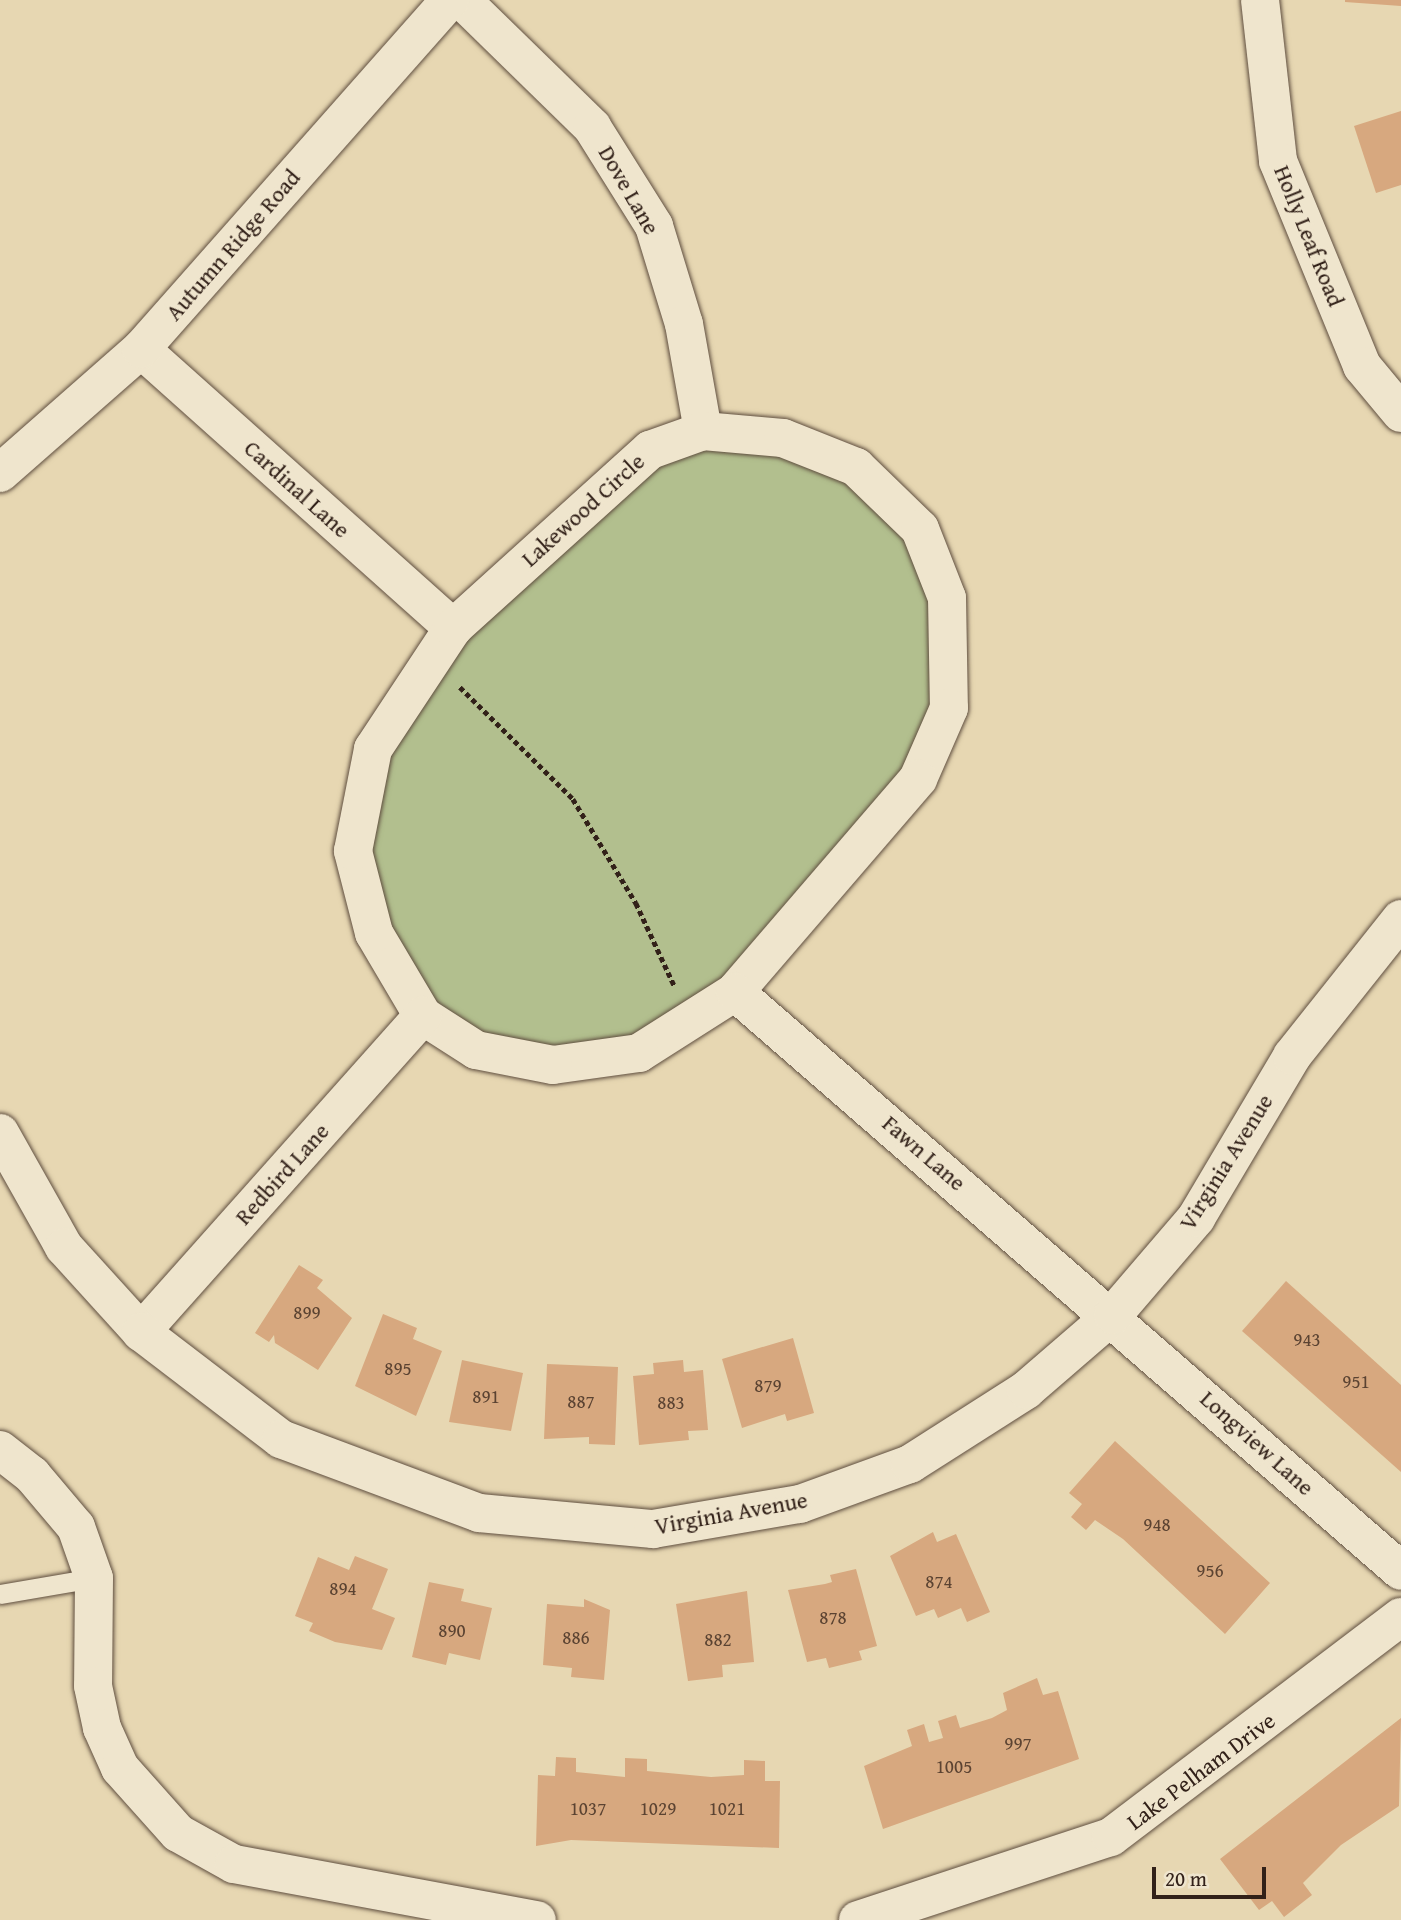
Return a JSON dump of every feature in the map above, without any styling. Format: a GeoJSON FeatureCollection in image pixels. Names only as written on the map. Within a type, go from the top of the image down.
{"type":"FeatureCollection","features":[{"type":"Feature","properties":{"kind":"street","name":"Autumn Ridge Road"},"geometry":{"type":"LineString","coordinates":[[0,473],[141,349],[450,0]]}},
{"type":"Feature","properties":{"kind":"street","name":"Dove Lane"},"geometry":{"type":"LineString","coordinates":[[462,0],[592,127],[654,226],[684,324],[703,431]]}},
{"type":"Feature","properties":{"kind":"street","name":"Holly Leaf Road"},"geometry":{"type":"LineString","coordinates":[[1260,0],[1278,160],[1362,366],[1401,413]]}},
{"type":"Feature","properties":{"kind":"street","name":"Cardinal Lane"},"geometry":{"type":"LineString","coordinates":[[141,349],[453,628]]}},
{"type":"Feature","properties":{"kind":"street","name":"Lakewood Circle"},"geometry":{"type":"LineString","coordinates":[[703,431],[783,438],[856,467],[920,529],[947,598],[950,708],[918,779],[735,992],[639,1054],[553,1065],[476,1049],[423,1016],[374,933],[353,851],[373,749],[453,628],[650,450],[703,431]]}},
{"type":"Feature","properties":{"kind":"street","name":"Virginia Avenue"},"geometry":{"type":"LineString","coordinates":[[0,1133],[64,1247],[141,1332],[281,1439],[479,1513],[653,1529],[800,1503],[911,1464],[1026,1390],[1113,1315],[1196,1217],[1292,1056],[1401,919]]}},
{"type":"Feature","properties":{"kind":"street","name":"Fawn Lane"},"geometry":{"type":"LineString","coordinates":[[735,992],[1113,1315]]}},
{"type":"Feature","properties":{"kind":"street","name":"Redbird Lane"},"geometry":{"type":"LineString","coordinates":[[141,1332],[423,1016]]}},
{"type":"Feature","properties":{"kind":"street","name":"Longview Lane"},"geometry":{"type":"LineString","coordinates":[[1113,1315],[1401,1571]]}},
{"type":"Feature","properties":{"kind":"street"},"geometry":{"type":"LineString","coordinates":[[0,1450],[65,1511],[94,1578],[92,1669],[102,1728],[120,1769],[177,1832],[245,1867],[537,1920]]}},
{"type":"Feature","properties":{"kind":"street","name":"Lake Pelham Drive"},"geometry":{"type":"LineString","coordinates":[[858,1920],[1111,1837],[1401,1617]]}},
{"type":"Feature","properties":{"kind":"lane"},"geometry":{"type":"LineString","coordinates":[[0,1594],[94,1578]]}},
{"type":"Feature","properties":{"kind":"path"},"geometry":{"type":"LineString","coordinates":[[432,660],[573,799],[636,903],[679,996],[703,1012]]}},
{"type":"Feature","properties":{"kind":"green space"},"geometry":{"type":"Polygon","coordinates":[[[703,431],[831,457],[920,529],[949,708],[735,992],[639,1053],[553,1065],[423,1016],[367,903],[373,749],[453,628],[703,431]]]}},
{"type":"Feature","properties":{"kind":"building"},"geometry":{"type":"Polygon","coordinates":[[[1345,0],[1401,0],[1401,6],[1345,2],[1345,0]]]}},
{"type":"Feature","properties":{"kind":"building"},"geometry":{"type":"Polygon","coordinates":[[[1401,111],[1401,185],[1376,193],[1354,126],[1401,111]]]}},
{"type":"Feature","properties":{"kind":"building"},"geometry":{"type":"Polygon","coordinates":[[[299,1265],[323,1280],[317,1288],[352,1318],[318,1370],[275,1343],[274,1335],[269,1342],[255,1333],[299,1265]]]}},
{"type":"Feature","properties":{"kind":"building"},"geometry":{"type":"Polygon","coordinates":[[[1286,1281],[1401,1385],[1401,1472],[1242,1331],[1286,1281]]]}},
{"type":"Feature","properties":{"kind":"building"},"geometry":{"type":"Polygon","coordinates":[[[383,1314],[417,1328],[413,1339],[442,1351],[416,1416],[355,1386],[383,1314]]]}},
{"type":"Feature","properties":{"kind":"building"},"geometry":{"type":"Polygon","coordinates":[[[793,1338],[814,1413],[787,1421],[785,1414],[742,1428],[722,1359],[793,1338]]]}},
{"type":"Feature","properties":{"kind":"building"},"geometry":{"type":"Polygon","coordinates":[[[462,1360],[523,1373],[511,1431],[449,1422],[462,1360]]]}},
{"type":"Feature","properties":{"kind":"building"},"geometry":{"type":"Polygon","coordinates":[[[683,1360],[684,1372],[703,1370],[708,1430],[688,1431],[689,1440],[639,1445],[633,1376],[654,1374],[653,1363],[683,1360]]]}},
{"type":"Feature","properties":{"kind":"building"},"geometry":{"type":"Polygon","coordinates":[[[547,1364],[618,1367],[615,1445],[589,1444],[589,1437],[544,1439],[547,1364]]]}},
{"type":"Feature","properties":{"kind":"building"},"geometry":{"type":"Polygon","coordinates":[[[1115,1441],[1270,1583],[1225,1634],[1123,1539],[1095,1520],[1086,1530],[1071,1517],[1082,1504],[1069,1493],[1115,1441]]]}},
{"type":"Feature","properties":{"kind":"building"},"geometry":{"type":"Polygon","coordinates":[[[933,1532],[937,1542],[956,1534],[990,1612],[967,1622],[961,1608],[938,1618],[934,1609],[916,1616],[890,1556],[933,1532]]]}},
{"type":"Feature","properties":{"kind":"building"},"geometry":{"type":"Polygon","coordinates":[[[355,1556],[388,1569],[372,1609],[395,1618],[382,1650],[335,1642],[309,1631],[313,1623],[295,1616],[318,1557],[349,1570],[355,1556]]]}},
{"type":"Feature","properties":{"kind":"building"},"geometry":{"type":"Polygon","coordinates":[[[856,1569],[877,1646],[859,1651],[862,1660],[829,1668],[826,1658],[807,1662],[788,1590],[832,1582],[830,1575],[856,1569]]]}},
{"type":"Feature","properties":{"kind":"building"},"geometry":{"type":"Polygon","coordinates":[[[429,1582],[464,1589],[461,1601],[492,1608],[480,1660],[449,1653],[446,1665],[412,1657],[429,1582]]]}},
{"type":"Feature","properties":{"kind":"building"},"geometry":{"type":"Polygon","coordinates":[[[747,1591],[754,1662],[722,1665],[723,1677],[688,1681],[676,1604],[747,1591]]]}},
{"type":"Feature","properties":{"kind":"building"},"geometry":{"type":"Polygon","coordinates":[[[584,1599],[610,1610],[604,1680],[571,1677],[572,1668],[543,1665],[547,1604],[584,1607],[584,1599]]]}},
{"type":"Feature","properties":{"kind":"building"},"geometry":{"type":"Polygon","coordinates":[[[1037,1678],[1043,1695],[1058,1691],[1079,1759],[883,1829],[864,1766],[912,1746],[907,1730],[924,1724],[929,1742],[943,1738],[938,1721],[956,1715],[960,1728],[992,1718],[1007,1710],[1003,1693],[1037,1678]]]}},
{"type":"Feature","properties":{"kind":"building"},"geometry":{"type":"Polygon","coordinates":[[[1401,1718],[1399,1806],[1341,1845],[1303,1883],[1312,1895],[1284,1917],[1272,1901],[1259,1910],[1220,1859],[1401,1718]]]}},
{"type":"Feature","properties":{"kind":"building"},"geometry":{"type":"Polygon","coordinates":[[[556,1757],[576,1758],[576,1772],[625,1777],[625,1758],[647,1759],[647,1771],[711,1777],[744,1775],[744,1760],[765,1761],[765,1781],[780,1781],[779,1848],[571,1840],[536,1846],[538,1775],[555,1776],[556,1757]]]}}]}
